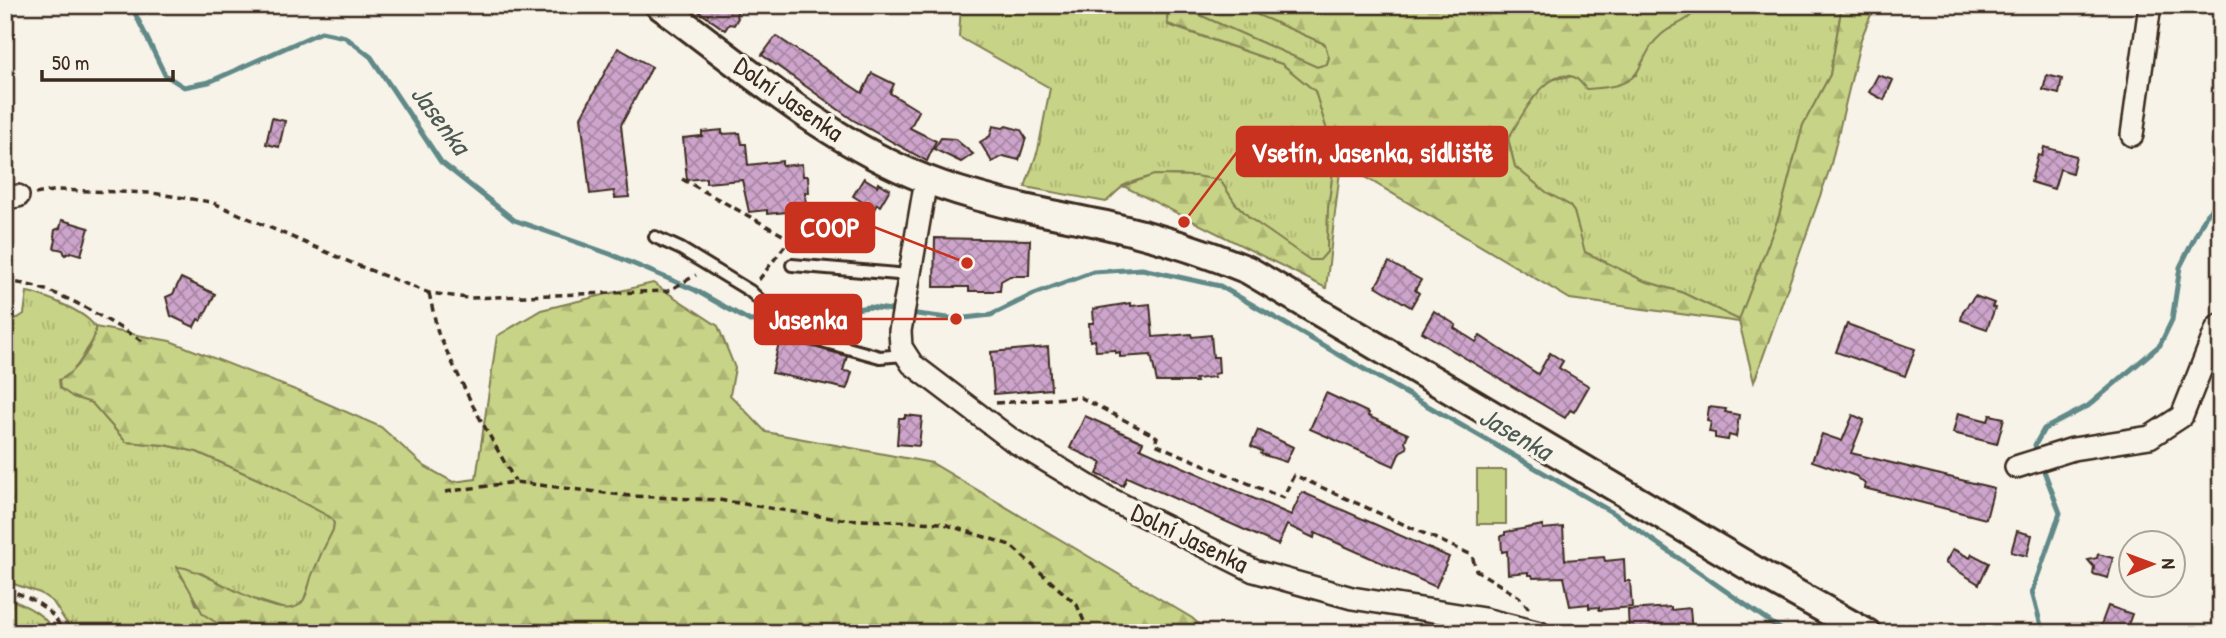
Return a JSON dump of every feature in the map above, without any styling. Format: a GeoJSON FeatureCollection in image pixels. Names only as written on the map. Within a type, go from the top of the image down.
{"type":"FeatureCollection","features":[{"type":"Feature","properties":{"kind":"street","name":"Dolní Jasenka"},"geometry":{"type":"LineString","coordinates":[[659,5],[845,140],[891,165],[926,180],[979,196],[1171,242],[1225,260],[1271,283],[1763,575],[1867,633]]}},
{"type":"Feature","properties":{"kind":"street"},"geometry":{"type":"LineString","coordinates":[[2132,135],[2150,5]]}},
{"type":"Feature","properties":{"kind":"street"},"geometry":{"type":"LineString","coordinates":[[904,355],[900,331],[926,180]]}},
{"type":"Feature","properties":{"kind":"street"},"geometry":{"type":"LineString","coordinates":[[2016,467],[2073,449],[2150,437],[2182,416],[2217,328],[2221,324]]}},
{"type":"Feature","properties":{"kind":"street","name":"Dolní Jasenka"},"geometry":{"type":"LineString","coordinates":[[904,355],[912,364],[1012,440],[1108,498],[1254,571],[1352,598],[1484,620],[1537,624]]}},
{"type":"Feature","properties":{"kind":"lane"},"geometry":{"type":"LineString","coordinates":[[655,237],[750,291],[796,334],[880,357],[904,355]]}},
{"type":"Feature","properties":{"kind":"lane"},"geometry":{"type":"LineString","coordinates":[[792,265],[909,275]]}},
{"type":"Feature","properties":{"kind":"path"},"geometry":{"type":"LineString","coordinates":[[682,179],[790,239],[750,291]]}},
{"type":"Feature","properties":{"kind":"path"},"geometry":{"type":"LineString","coordinates":[[12,197],[58,190],[152,193],[211,202],[354,264],[429,293],[468,298],[668,291],[709,266]]}},
{"type":"Feature","properties":{"kind":"path"},"geometry":{"type":"LineString","coordinates":[[5,281],[58,292],[144,342]]}},
{"type":"Feature","properties":{"kind":"path"},"geometry":{"type":"LineString","coordinates":[[429,293],[438,333],[473,406],[515,482]]}},
{"type":"Feature","properties":{"kind":"path"},"geometry":{"type":"LineString","coordinates":[[969,405],[1080,397],[1157,437],[1154,444],[1283,498],[1294,475],[1472,555],[1476,570],[1519,597],[1537,624]]}},
{"type":"Feature","properties":{"kind":"path"},"geometry":{"type":"LineString","coordinates":[[445,492],[515,482],[630,496],[719,500],[838,519],[941,523],[1010,545],[1077,605],[1088,633]]}},
{"type":"Feature","properties":{"kind":"path"},"geometry":{"type":"LineString","coordinates":[[5,590],[17,592],[45,608],[60,625],[63,633]]}},
{"type":"Feature","properties":{"kind":"green space"},"geometry":{"type":"Polygon","coordinates":[[[961,5],[1172,5],[1167,17],[1168,25],[1282,64],[1315,91],[1335,156],[1328,209],[1327,252],[1320,261],[1310,261],[1251,219],[1235,203],[1220,180],[1185,176],[1150,177],[1127,184],[1106,202],[1025,187],[1038,150],[1050,88],[959,37],[961,5]]]}},
{"type":"Feature","properties":{"kind":"green space"},"geometry":{"type":"Polygon","coordinates":[[[1172,5],[1317,67],[1327,64],[1329,58],[1325,44],[1235,5],[1700,5],[1691,16],[1657,39],[1637,72],[1627,81],[1614,86],[1586,89],[1574,77],[1554,79],[1535,96],[1508,139],[1515,167],[1546,192],[1569,205],[1574,212],[1585,252],[1644,281],[1681,292],[1739,320],[1779,216],[1803,125],[1830,75],[1842,5],[1875,5],[1861,39],[1830,168],[1754,382],[1739,322],[1570,299],[1341,163],[1326,288],[1123,186],[1154,175],[1195,176],[1220,180],[1235,203],[1251,219],[1310,260],[1320,260],[1327,252],[1328,209],[1335,156],[1315,91],[1282,64],[1168,24],[1167,17],[1172,5]]]}},
{"type":"Feature","properties":{"kind":"green space"},"geometry":{"type":"Polygon","coordinates":[[[1177,5],[1235,5],[1325,44],[1329,58],[1327,64],[1317,67],[1177,5]]]}},
{"type":"Feature","properties":{"kind":"green space"},"geometry":{"type":"Polygon","coordinates":[[[1700,5],[1842,5],[1830,75],[1803,125],[1779,216],[1739,320],[1681,292],[1644,281],[1584,252],[1574,212],[1569,205],[1546,192],[1515,167],[1508,138],[1532,100],[1550,81],[1577,76],[1636,75],[1654,41],[1687,19],[1700,5]]]}},
{"type":"Feature","properties":{"kind":"green space"},"geometry":{"type":"Polygon","coordinates":[[[653,283],[718,326],[735,368],[730,395],[766,432],[932,463],[1192,618],[1209,633],[271,633],[246,623],[220,625],[203,614],[177,567],[189,569],[262,603],[279,608],[293,608],[305,598],[314,569],[333,530],[334,523],[330,517],[260,480],[197,452],[165,445],[126,442],[92,403],[73,397],[60,388],[59,380],[71,371],[88,349],[95,334],[95,327],[170,341],[381,427],[424,466],[453,482],[476,479],[497,336],[541,310],[653,283]]]}},
{"type":"Feature","properties":{"kind":"green space"},"geometry":{"type":"Polygon","coordinates":[[[27,292],[68,306],[94,326],[96,333],[80,362],[60,380],[73,397],[92,403],[126,442],[165,445],[197,452],[330,516],[334,523],[333,530],[303,602],[294,609],[285,609],[247,597],[201,573],[181,576],[190,588],[196,604],[227,624],[244,621],[271,633],[73,633],[53,602],[40,593],[5,581],[5,317],[18,318],[24,314],[27,292]]]}},
{"type":"Feature","properties":{"kind":"green space"},"geometry":{"type":"Polygon","coordinates":[[[1477,470],[1506,470],[1506,524],[1477,524],[1477,470]]]}},
{"type":"Feature","properties":{"kind":"green space"},"geometry":{"type":"Polygon","coordinates":[[[5,598],[34,611],[46,620],[55,633],[5,633],[5,598]]]}},
{"type":"Feature","properties":{"kind":"building"},"geometry":{"type":"Polygon","coordinates":[[[690,5],[743,5],[736,14],[738,18],[734,25],[729,24],[725,30],[690,5]]]}},
{"type":"Feature","properties":{"kind":"building"},"geometry":{"type":"Polygon","coordinates":[[[776,36],[862,93],[872,73],[894,84],[890,93],[919,111],[910,128],[936,141],[927,161],[853,120],[762,55],[776,36]]]}},
{"type":"Feature","properties":{"kind":"building"},"geometry":{"type":"Polygon","coordinates":[[[618,48],[652,67],[621,125],[629,197],[615,198],[614,191],[590,194],[581,117],[618,48]]]}},
{"type":"Feature","properties":{"kind":"building"},"geometry":{"type":"Polygon","coordinates":[[[1878,75],[1893,80],[1884,100],[1869,92],[1878,75]]]}},
{"type":"Feature","properties":{"kind":"building"},"geometry":{"type":"Polygon","coordinates":[[[2047,75],[2062,79],[2059,94],[2043,90],[2047,75]]]}},
{"type":"Feature","properties":{"kind":"building"},"geometry":{"type":"Polygon","coordinates":[[[272,118],[285,121],[279,147],[266,144],[272,118]]]}},
{"type":"Feature","properties":{"kind":"building"},"geometry":{"type":"Polygon","coordinates":[[[993,126],[1021,130],[1026,138],[1019,160],[1003,156],[992,162],[980,142],[990,136],[993,126]]]}},
{"type":"Feature","properties":{"kind":"building"},"geometry":{"type":"Polygon","coordinates":[[[722,130],[722,134],[740,133],[742,144],[746,144],[748,165],[782,161],[782,166],[802,164],[803,176],[808,176],[809,193],[805,193],[806,206],[787,208],[787,212],[749,212],[742,180],[706,183],[706,178],[687,180],[683,138],[722,130]]]}},
{"type":"Feature","properties":{"kind":"building"},"geometry":{"type":"Polygon","coordinates":[[[941,138],[955,139],[973,154],[961,162],[934,149],[941,138]]]}},
{"type":"Feature","properties":{"kind":"building"},"geometry":{"type":"Polygon","coordinates":[[[2044,147],[2076,156],[2072,173],[2060,169],[2054,189],[2031,182],[2038,155],[2042,156],[2044,147]]]}},
{"type":"Feature","properties":{"kind":"building"},"geometry":{"type":"Polygon","coordinates":[[[864,178],[877,186],[878,183],[890,189],[880,206],[877,204],[873,211],[853,196],[864,178]]]}},
{"type":"Feature","properties":{"kind":"building"},"geometry":{"type":"Polygon","coordinates":[[[62,220],[89,228],[81,255],[71,252],[65,255],[63,250],[54,248],[55,230],[60,228],[62,220]]]}},
{"type":"Feature","properties":{"kind":"building"},"geometry":{"type":"Polygon","coordinates":[[[935,238],[1030,240],[1029,276],[1010,276],[1001,281],[1000,291],[969,291],[969,287],[934,287],[935,238]]]}},
{"type":"Feature","properties":{"kind":"building"},"geometry":{"type":"Polygon","coordinates":[[[1389,262],[1421,280],[1415,290],[1419,293],[1411,307],[1376,286],[1389,262]]]}},
{"type":"Feature","properties":{"kind":"building"},"geometry":{"type":"Polygon","coordinates":[[[181,278],[215,294],[201,321],[198,319],[194,327],[171,316],[166,297],[173,294],[181,278]]]}},
{"type":"Feature","properties":{"kind":"building"},"geometry":{"type":"Polygon","coordinates":[[[1975,296],[1994,303],[1992,307],[1995,308],[1987,329],[1961,320],[1963,311],[1975,296]]]}},
{"type":"Feature","properties":{"kind":"building"},"geometry":{"type":"Polygon","coordinates":[[[1131,303],[1131,306],[1150,304],[1153,337],[1211,335],[1213,357],[1218,357],[1219,373],[1214,374],[1215,377],[1195,379],[1196,382],[1157,382],[1151,355],[1120,357],[1120,352],[1116,353],[1115,350],[1096,351],[1095,340],[1090,341],[1089,323],[1094,323],[1093,309],[1131,303]]]}},
{"type":"Feature","properties":{"kind":"building"},"geometry":{"type":"Polygon","coordinates":[[[1434,311],[1476,342],[1480,336],[1538,374],[1550,353],[1563,361],[1559,368],[1589,386],[1574,412],[1570,410],[1565,418],[1422,332],[1434,311]]]}},
{"type":"Feature","properties":{"kind":"building"},"geometry":{"type":"Polygon","coordinates":[[[1847,324],[1915,349],[1905,376],[1836,352],[1847,324]]]}},
{"type":"Feature","properties":{"kind":"building"},"geometry":{"type":"Polygon","coordinates":[[[780,338],[847,356],[843,371],[852,372],[847,389],[772,373],[780,338]]]}},
{"type":"Feature","properties":{"kind":"building"},"geometry":{"type":"Polygon","coordinates":[[[1048,347],[1051,389],[994,394],[991,352],[1048,347]]]}},
{"type":"Feature","properties":{"kind":"building"},"geometry":{"type":"Polygon","coordinates":[[[1326,393],[1408,434],[1405,441],[1407,448],[1400,452],[1394,466],[1310,429],[1326,393]]]}},
{"type":"Feature","properties":{"kind":"building"},"geometry":{"type":"Polygon","coordinates":[[[1709,407],[1726,409],[1725,412],[1739,415],[1736,437],[1729,435],[1728,440],[1715,438],[1715,433],[1709,432],[1709,407]]]}},
{"type":"Feature","properties":{"kind":"building"},"geometry":{"type":"Polygon","coordinates":[[[1958,413],[1988,421],[1990,415],[2004,418],[1997,444],[1953,433],[1958,413]]]}},
{"type":"Feature","properties":{"kind":"building"},"geometry":{"type":"Polygon","coordinates":[[[905,415],[922,417],[919,446],[897,444],[899,418],[905,418],[905,415]]]}},
{"type":"Feature","properties":{"kind":"building"},"geometry":{"type":"Polygon","coordinates":[[[1853,415],[1864,420],[1851,453],[1994,488],[1986,519],[1864,488],[1865,484],[1856,476],[1812,461],[1822,434],[1842,441],[1853,415]]]}},
{"type":"Feature","properties":{"kind":"building"},"geometry":{"type":"Polygon","coordinates":[[[1085,416],[1143,442],[1140,448],[1291,515],[1302,492],[1449,557],[1436,587],[1315,533],[1314,538],[1287,525],[1278,545],[1127,477],[1123,486],[1097,474],[1102,463],[1070,448],[1085,416]]]}},
{"type":"Feature","properties":{"kind":"building"},"geometry":{"type":"Polygon","coordinates":[[[1258,430],[1293,447],[1286,462],[1261,454],[1262,451],[1251,446],[1258,430]]]}},
{"type":"Feature","properties":{"kind":"building"},"geometry":{"type":"Polygon","coordinates":[[[1543,525],[1543,529],[1563,527],[1565,560],[1604,557],[1605,561],[1624,559],[1625,581],[1630,581],[1632,607],[1599,610],[1599,607],[1589,608],[1589,604],[1570,606],[1564,577],[1533,578],[1528,572],[1508,574],[1507,551],[1502,552],[1501,536],[1505,535],[1505,532],[1543,525]]]}},
{"type":"Feature","properties":{"kind":"building"},"geometry":{"type":"Polygon","coordinates":[[[2017,531],[2032,535],[2027,556],[2011,552],[2017,531]]]}},
{"type":"Feature","properties":{"kind":"building"},"geometry":{"type":"Polygon","coordinates":[[[1953,549],[1970,558],[1972,554],[1989,563],[1979,584],[1945,563],[1953,549]]]}},
{"type":"Feature","properties":{"kind":"building"},"geometry":{"type":"Polygon","coordinates":[[[2098,554],[2113,558],[2108,578],[2093,574],[2094,567],[2088,560],[2097,558],[2098,554]]]}},
{"type":"Feature","properties":{"kind":"building"},"geometry":{"type":"Polygon","coordinates":[[[2108,606],[2132,614],[2125,633],[2098,633],[2108,606]]]}},
{"type":"Feature","properties":{"kind":"building"},"geometry":{"type":"Polygon","coordinates":[[[1671,607],[1671,610],[1690,608],[1692,633],[1629,633],[1628,610],[1671,607]]]}},
{"type":"Feature","properties":{"kind":"waterway","name":"Jasenka"},"geometry":{"type":"LineString","coordinates":[[131,5],[165,75],[184,87],[209,82],[321,32],[345,37],[371,57],[441,162],[514,220],[610,254],[695,290],[750,321],[869,307],[899,311]]}},
{"type":"Feature","properties":{"kind":"waterway"},"geometry":{"type":"LineString","coordinates":[[2038,454],[2035,445],[2044,429],[2088,406],[2160,345],[2172,320],[2180,267],[2206,215],[2221,199]]}},
{"type":"Feature","properties":{"kind":"waterway","name":"Jasenka"},"geometry":{"type":"LineString","coordinates":[[909,313],[956,319],[991,315],[1034,294],[1093,272],[1142,269],[1220,286],[1615,514],[1786,633]]}},
{"type":"Feature","properties":{"kind":"waterway"},"geometry":{"type":"LineString","coordinates":[[2041,463],[2060,513],[2032,592],[2043,633]]}},
{"type":"Feature","properties":{"kind":"place","name":"Vsetín, Jasenka, sídliště"},"geometry":{"type":"Point","coordinates":[1184,222]}},
{"type":"Feature","properties":{"kind":"place","name":"COOP"},"geometry":{"type":"Point","coordinates":[967,263]}},
{"type":"Feature","properties":{"kind":"place","name":"Jasenka"},"geometry":{"type":"Point","coordinates":[956,319]}}]}
